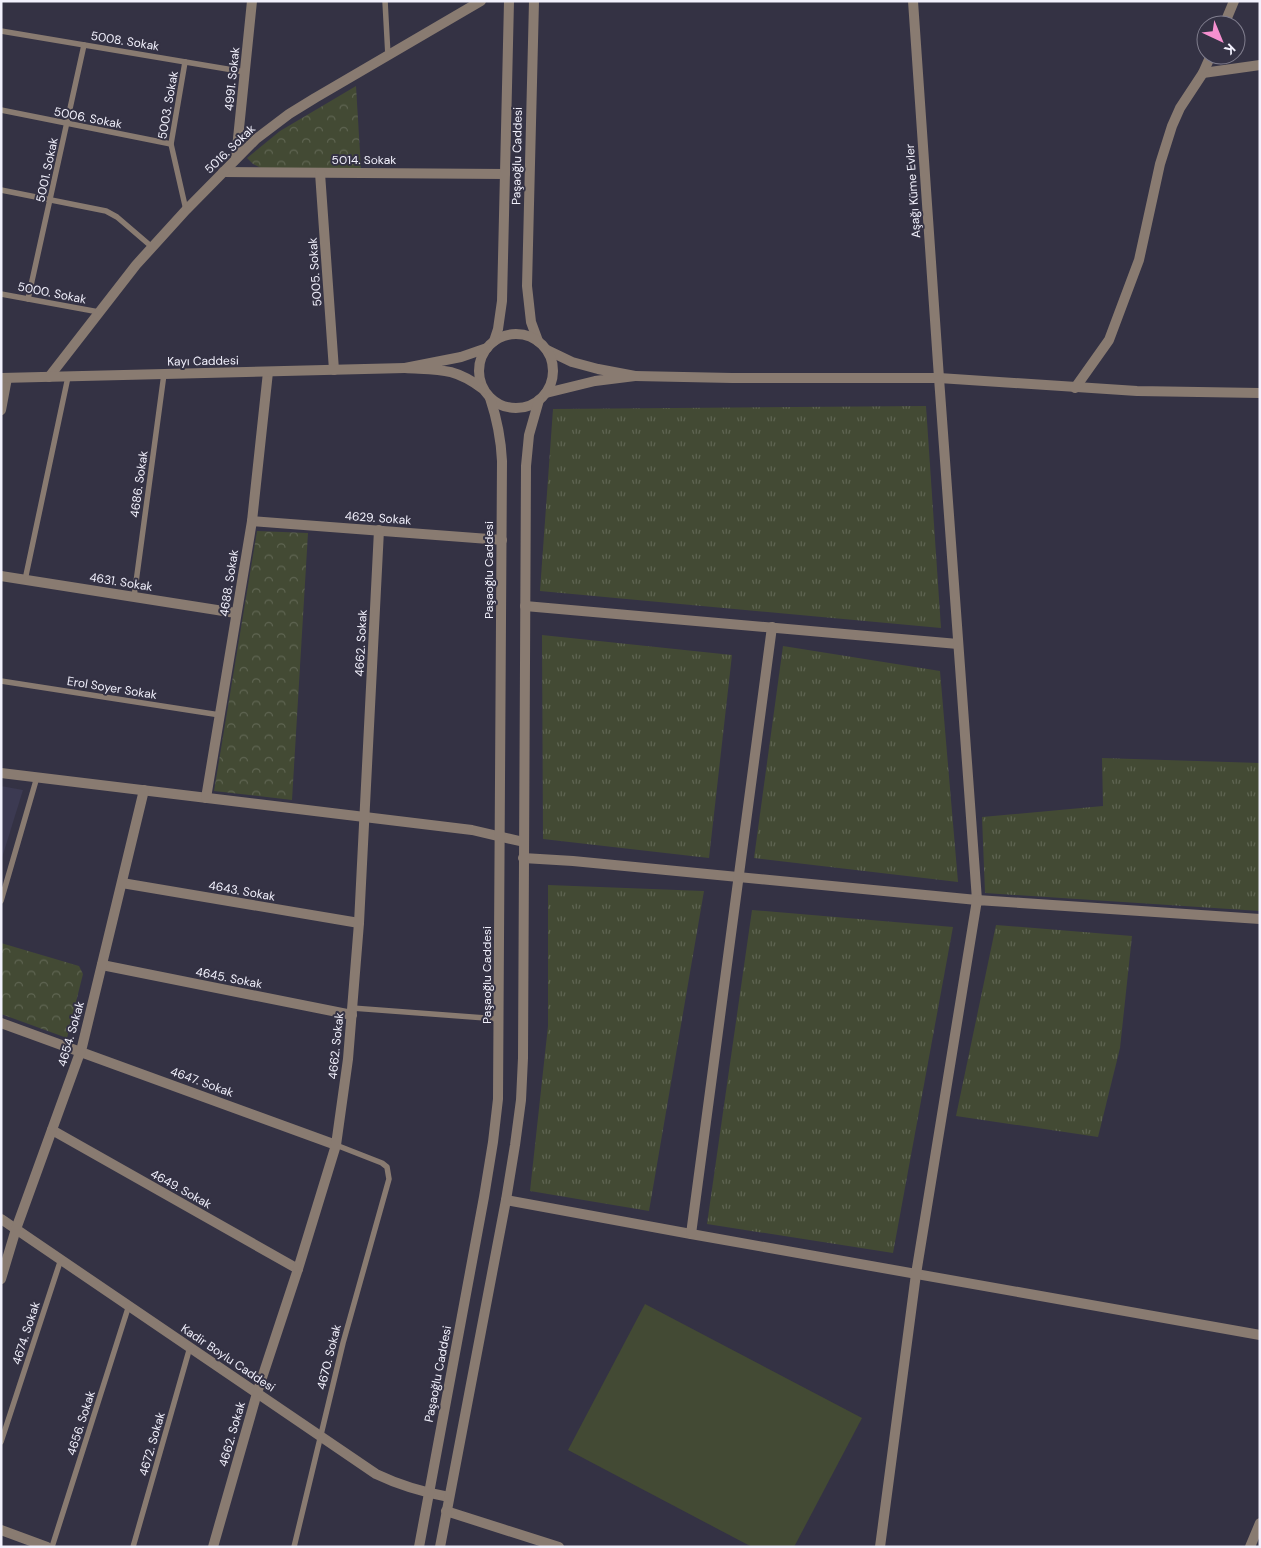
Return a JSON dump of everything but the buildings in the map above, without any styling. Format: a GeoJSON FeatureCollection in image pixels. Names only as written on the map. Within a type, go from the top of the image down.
{"type":"FeatureCollection","features":[{"type":"Feature","properties":{"kind":"street","name":"4991. Sokak"},"geometry":{"type":"LineString","coordinates":[[236,158],[252,1]]}},
{"type":"Feature","properties":{"kind":"street","name":"5016. Sokak"},"geometry":{"type":"LineString","coordinates":[[49,377],[152,247],[256,139],[289,114],[481,1]]}},
{"type":"Feature","properties":{"kind":"street","name":"Paşaoğlu Caddesi"},"geometry":{"type":"LineString","coordinates":[[491,344],[498,329],[502,301],[509,1]]}},
{"type":"Feature","properties":{"kind":"street","name":"Paşaoğlu Caddesi"},"geometry":{"type":"LineString","coordinates":[[534,1],[527,286],[531,322],[538,341]]}},
{"type":"Feature","properties":{"kind":"street","name":"Aşağı Küme Evler"},"geometry":{"type":"LineString","coordinates":[[880,1547],[916,1274],[978,900],[938,378],[913,1]]}},
{"type":"Feature","properties":{"kind":"street"},"geometry":{"type":"LineString","coordinates":[[1228,15],[1234,1]]}},
{"type":"Feature","properties":{"kind":"street"},"geometry":{"type":"LineString","coordinates":[[1074,388],[1109,340],[1139,260],[1160,164],[1172,126],[1180,108],[1206,65]]}},
{"type":"Feature","properties":{"kind":"street"},"geometry":{"type":"LineString","coordinates":[[1202,73],[1260,65]]}},
{"type":"Feature","properties":{"kind":"street","name":"5014. Sokak"},"geometry":{"type":"LineString","coordinates":[[223,172],[505,174]]}},
{"type":"Feature","properties":{"kind":"street","name":"5005. Sokak"},"geometry":{"type":"LineString","coordinates":[[320,172],[334,370]]}},
{"type":"Feature","properties":{"kind":"street"},"geometry":{"type":"LineString","coordinates":[[514,334],[527,335],[538,341],[547,350],[554,374],[550,387],[543,396],[534,404],[523,408],[511,408],[500,405],[490,398],[483,389],[479,378],[479,366],[491,344],[501,336],[514,334]]}},
{"type":"Feature","properties":{"kind":"street","name":"Kayı Caddesi"},"geometry":{"type":"LineString","coordinates":[[405,368],[452,359],[491,344]]}},
{"type":"Feature","properties":{"kind":"street"},"geometry":{"type":"LineString","coordinates":[[547,350],[581,364],[635,376]]}},
{"type":"Feature","properties":{"kind":"street","name":"Kayı Caddesi"},"geometry":{"type":"LineString","coordinates":[[4,378],[405,368],[457,373],[470,379],[483,389]]}},
{"type":"Feature","properties":{"kind":"street","name":"4688. Sokak"},"geometry":{"type":"LineString","coordinates":[[206,798],[252,521],[268,372]]}},
{"type":"Feature","properties":{"kind":"street"},"geometry":{"type":"LineString","coordinates":[[543,396],[596,381],[635,376],[938,378],[1136,391],[1260,393]]}},
{"type":"Feature","properties":{"kind":"street"},"geometry":{"type":"LineString","coordinates":[[1,410],[4,378]]}},
{"type":"Feature","properties":{"kind":"street"},"geometry":{"type":"LineString","coordinates":[[440,1547],[506,1200],[521,1100],[523,1048],[526,466],[529,435],[543,396]]}},
{"type":"Feature","properties":{"kind":"street","name":"Paşaoğlu Caddesi"},"geometry":{"type":"LineString","coordinates":[[419,1547],[494,1142],[498,1099],[501,836],[501,447],[490,398]]}},
{"type":"Feature","properties":{"kind":"street","name":"4629. Sokak"},"geometry":{"type":"LineString","coordinates":[[252,521],[502,540]]}},
{"type":"Feature","properties":{"kind":"street","name":"4662. Sokak"},"geometry":{"type":"LineString","coordinates":[[213,1547],[257,1393],[336,1145],[348,1059],[359,923],[379,530]]}},
{"type":"Feature","properties":{"kind":"street","name":"4631. Sokak"},"geometry":{"type":"LineString","coordinates":[[1,576],[236,613]]}},
{"type":"Feature","properties":{"kind":"street"},"geometry":{"type":"LineString","coordinates":[[525,606],[958,644]]}},
{"type":"Feature","properties":{"kind":"street"},"geometry":{"type":"LineString","coordinates":[[691,1234],[772,627]]}},
{"type":"Feature","properties":{"kind":"street"},"geometry":{"type":"LineString","coordinates":[[1,773],[472,830],[524,842]]}},
{"type":"Feature","properties":{"kind":"street","name":"4654. Sokak"},"geometry":{"type":"LineString","coordinates":[[1,1279],[16,1229],[81,1052],[144,790]]}},
{"type":"Feature","properties":{"kind":"street"},"geometry":{"type":"LineString","coordinates":[[524,858],[739,876],[978,900],[1260,919]]}},
{"type":"Feature","properties":{"kind":"street","name":"4643. Sokak"},"geometry":{"type":"LineString","coordinates":[[122,883],[359,923]]}},
{"type":"Feature","properties":{"kind":"street","name":"4645. Sokak"},"geometry":{"type":"LineString","coordinates":[[102,965],[352,1012]]}},
{"type":"Feature","properties":{"kind":"street","name":"4647. Sokak"},"geometry":{"type":"LineString","coordinates":[[1,1022],[336,1145]]}},
{"type":"Feature","properties":{"kind":"street","name":"4649. Sokak"},"geometry":{"type":"LineString","coordinates":[[52,1130],[298,1269]]}},
{"type":"Feature","properties":{"kind":"street"},"geometry":{"type":"LineString","coordinates":[[506,1200],[1260,1334]]}},
{"type":"Feature","properties":{"kind":"street","name":"Kadir Boylu Caddesi"},"geometry":{"type":"LineString","coordinates":[[1,1219],[376,1474],[397,1484],[429,1494],[449,1497]]}},
{"type":"Feature","properties":{"kind":"street"},"geometry":{"type":"LineString","coordinates":[[446,1511],[559,1547]]}},
{"type":"Feature","properties":{"kind":"street"},"geometry":{"type":"LineString","coordinates":[[1250,1547],[1260,1523]]}},
{"type":"Feature","properties":{"kind":"street"},"geometry":{"type":"LineString","coordinates":[[1,1530],[47,1547]]}},
{"type":"Feature","properties":{"kind":"lane"},"geometry":{"type":"LineString","coordinates":[[385,1],[388,56]]}},
{"type":"Feature","properties":{"kind":"lane","name":"5008. Sokak"},"geometry":{"type":"LineString","coordinates":[[1,31],[245,72]]}},
{"type":"Feature","properties":{"kind":"lane","name":"5001. Sokak"},"geometry":{"type":"LineString","coordinates":[[28,299],[84,45]]}},
{"type":"Feature","properties":{"kind":"lane","name":"5003. Sokak"},"geometry":{"type":"LineString","coordinates":[[186,62],[171,144],[186,210]]}},
{"type":"Feature","properties":{"kind":"lane","name":"5006. Sokak"},"geometry":{"type":"LineString","coordinates":[[1,110],[171,144]]}},
{"type":"Feature","properties":{"kind":"lane"},"geometry":{"type":"LineString","coordinates":[[1,190],[112,213],[152,247]]}},
{"type":"Feature","properties":{"kind":"lane","name":"5000. Sokak"},"geometry":{"type":"LineString","coordinates":[[1,294],[99,312]]}},
{"type":"Feature","properties":{"kind":"lane","name":"4686. Sokak"},"geometry":{"type":"LineString","coordinates":[[134,597],[164,374]]}},
{"type":"Feature","properties":{"kind":"lane"},"geometry":{"type":"LineString","coordinates":[[25,580],[68,377]]}},
{"type":"Feature","properties":{"kind":"lane","name":"Erol Soyer Sokak"},"geometry":{"type":"LineString","coordinates":[[1,681],[220,715]]}},
{"type":"Feature","properties":{"kind":"lane"},"geometry":{"type":"LineString","coordinates":[[1,902],[37,777]]}},
{"type":"Feature","properties":{"kind":"lane","name":"4645. Sokak"},"geometry":{"type":"LineString","coordinates":[[352,1012],[500,1019]]}},
{"type":"Feature","properties":{"kind":"lane","name":"4647. Sokak"},"geometry":{"type":"LineString","coordinates":[[336,1145],[382,1163],[387,1167],[388,1173]]}},
{"type":"Feature","properties":{"kind":"lane","name":"4670. Sokak"},"geometry":{"type":"LineString","coordinates":[[294,1547],[350,1316],[388,1185],[388,1173]]}},
{"type":"Feature","properties":{"kind":"lane","name":"4674. Sokak"},"geometry":{"type":"LineString","coordinates":[[1,1442],[61,1259]]}},
{"type":"Feature","properties":{"kind":"lane","name":"4656. Sokak"},"geometry":{"type":"LineString","coordinates":[[52,1547],[129,1306]]}},
{"type":"Feature","properties":{"kind":"lane","name":"4672. Sokak"},"geometry":{"type":"LineString","coordinates":[[133,1547],[190,1347]]}},
{"type":"Feature","properties":{"kind":"shaded area"},"geometry":{"type":"Polygon","coordinates":[[[1,786],[23,790],[1,861],[1,786]]]}},
{"type":"Feature","properties":{"kind":"green space"},"geometry":{"type":"Polygon","coordinates":[[[356,86],[361,169],[265,170],[253,164],[247,158],[280,131],[356,86]]]}},
{"type":"Feature","properties":{"kind":"green space"},"geometry":{"type":"Polygon","coordinates":[[[926,406],[941,628],[540,591],[553,409],[926,406]]]}},
{"type":"Feature","properties":{"kind":"green space"},"geometry":{"type":"Polygon","coordinates":[[[257,531],[308,533],[292,800],[214,791],[257,531]]]}},
{"type":"Feature","properties":{"kind":"green space"},"geometry":{"type":"Polygon","coordinates":[[[542,635],[732,655],[709,858],[543,839],[542,635]]]}},
{"type":"Feature","properties":{"kind":"green space"},"geometry":{"type":"Polygon","coordinates":[[[783,646],[940,671],[958,882],[754,858],[783,646]]]}},
{"type":"Feature","properties":{"kind":"green space"},"geometry":{"type":"Polygon","coordinates":[[[1102,758],[1260,763],[1260,911],[985,893],[982,817],[1103,806],[1102,758]]]}},
{"type":"Feature","properties":{"kind":"green space"},"geometry":{"type":"Polygon","coordinates":[[[548,885],[704,891],[649,1211],[530,1191],[548,1026],[548,885]]]}},
{"type":"Feature","properties":{"kind":"green space"},"geometry":{"type":"Polygon","coordinates":[[[752,910],[953,927],[893,1253],[707,1224],[752,910]]]}},
{"type":"Feature","properties":{"kind":"green space"},"geometry":{"type":"Polygon","coordinates":[[[996,925],[1132,936],[1120,1048],[1098,1137],[956,1116],[996,925]]]}},
{"type":"Feature","properties":{"kind":"green space"},"geometry":{"type":"Polygon","coordinates":[[[1,943],[79,966],[83,974],[67,1038],[1,1014],[1,943]]]}},
{"type":"Feature","properties":{"kind":"green space"},"geometry":{"type":"Polygon","coordinates":[[[645,1304],[862,1418],[794,1547],[752,1547],[568,1450],[645,1304]]]}}]}
